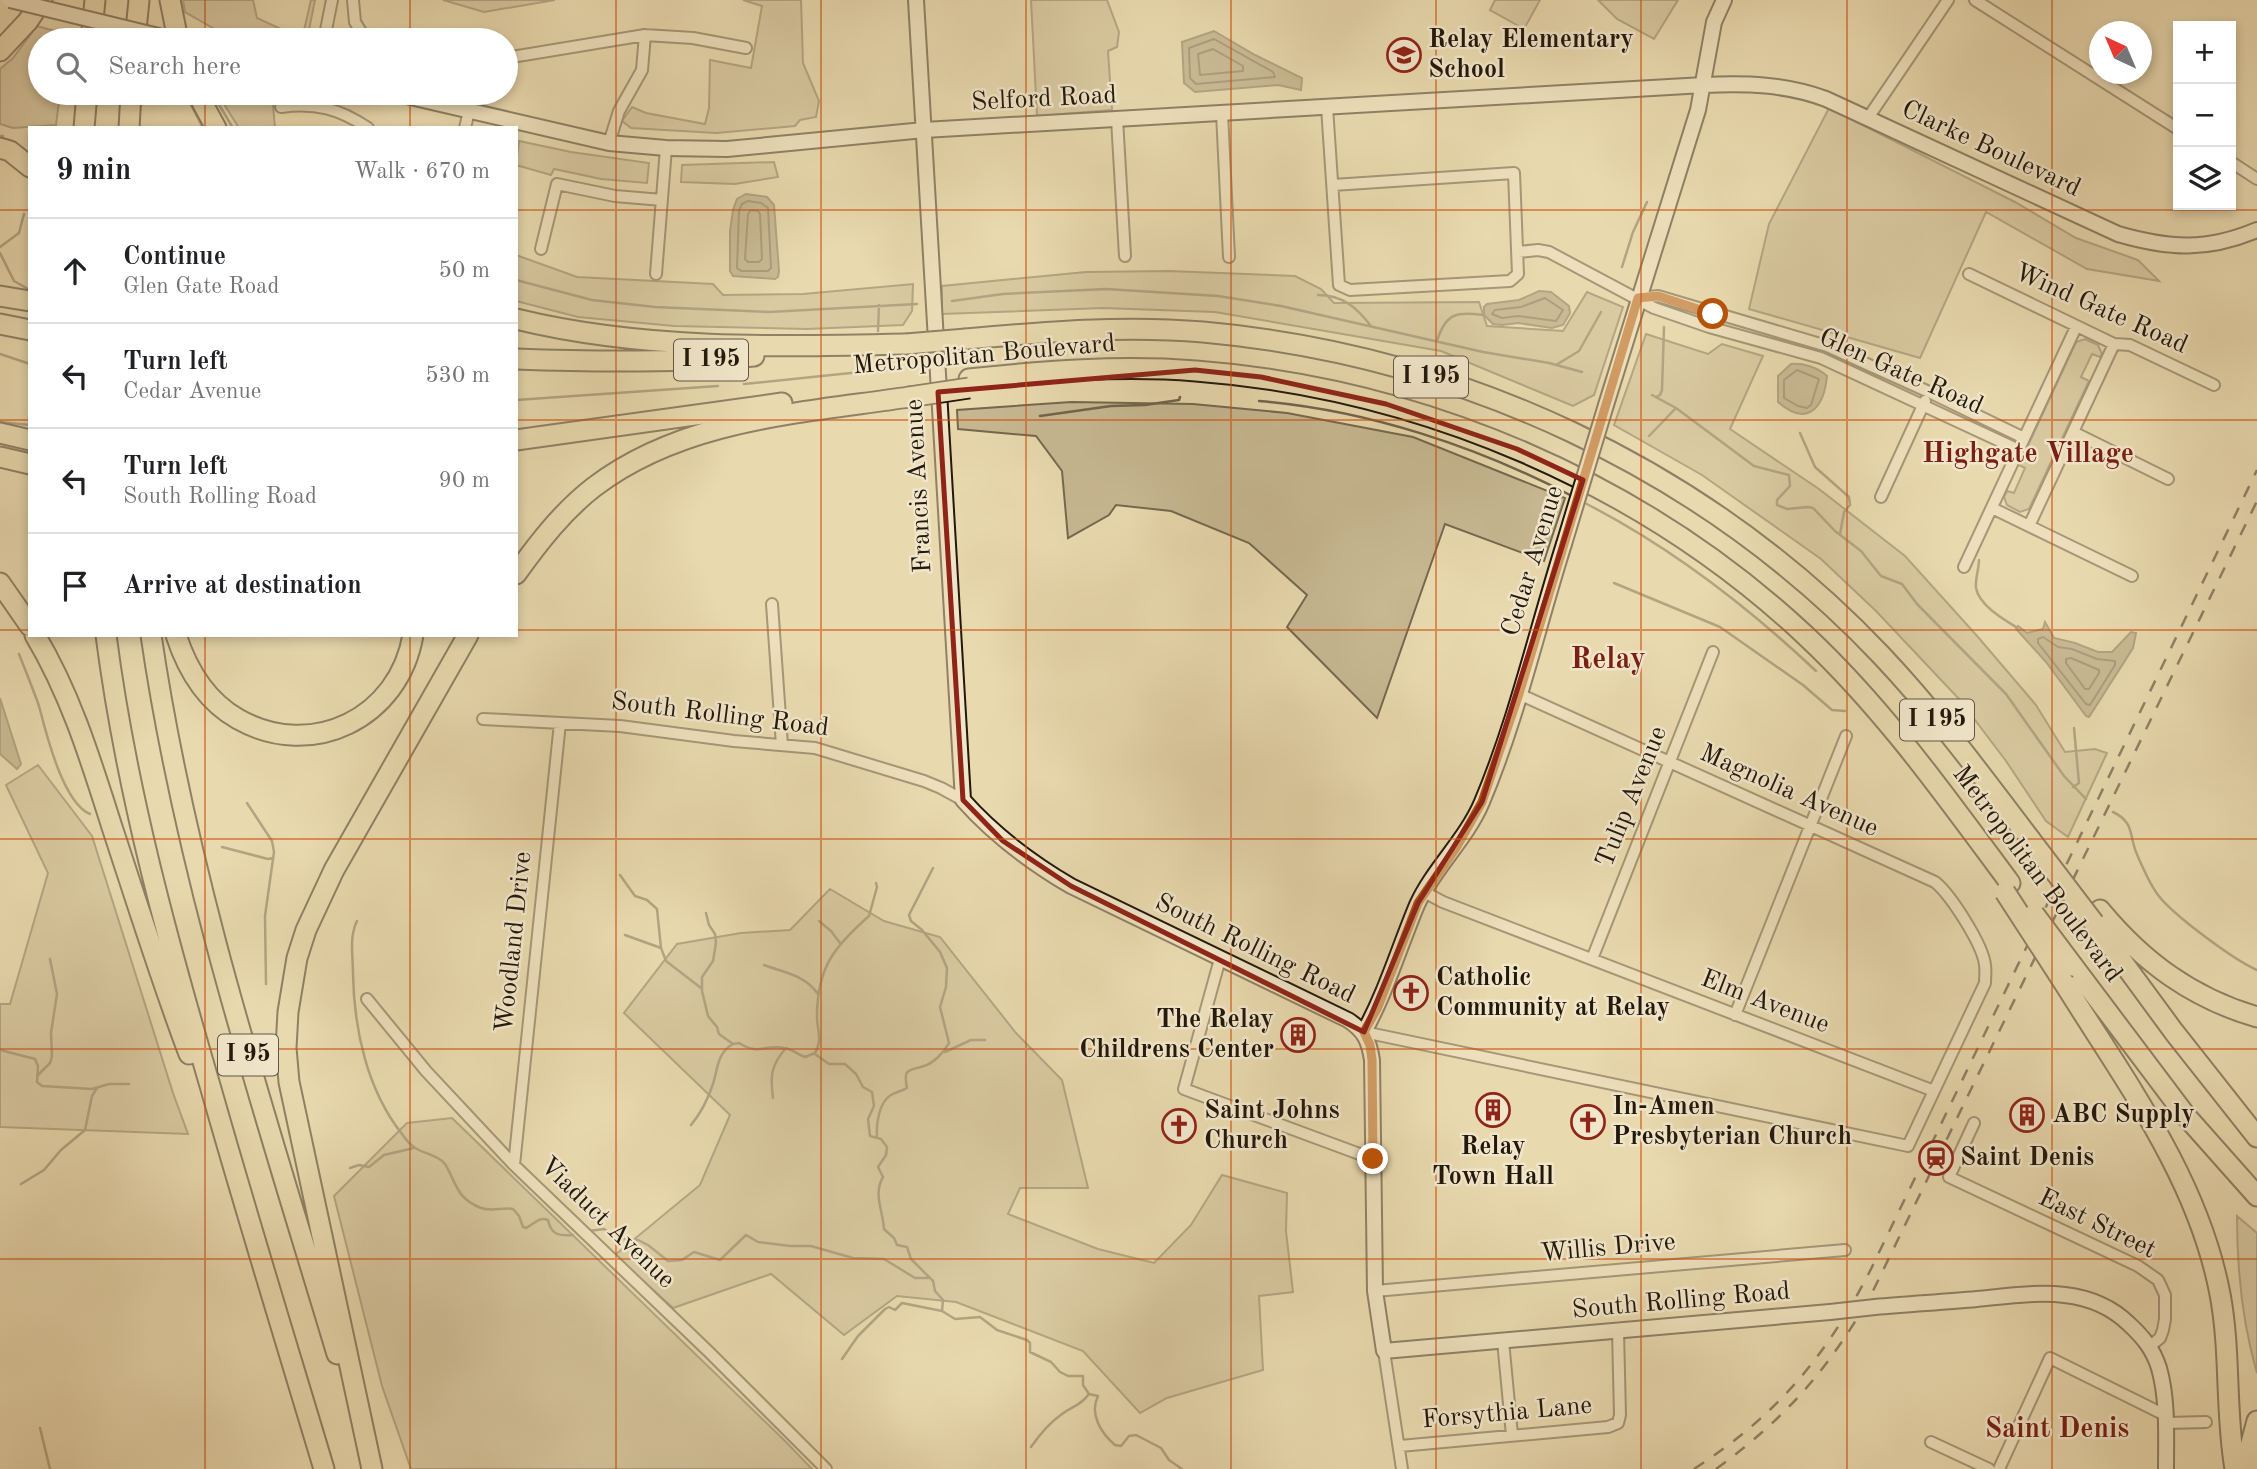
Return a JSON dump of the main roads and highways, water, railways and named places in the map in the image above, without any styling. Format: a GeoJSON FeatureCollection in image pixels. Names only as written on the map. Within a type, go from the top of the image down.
{"type":"FeatureCollection","features":[{"type":"Feature","properties":{"kind":"highway"},"geometry":{"type":"LineString","coordinates":[[4,47],[43,0]]}},
{"type":"Feature","properties":{"kind":"highway"},"geometry":{"type":"LineString","coordinates":[[92,28],[95,0]]}},
{"type":"Feature","properties":{"kind":"highway"},"geometry":{"type":"LineString","coordinates":[[136,28],[139,0]]}},
{"type":"Feature","properties":{"kind":"highway"},"geometry":{"type":"LineString","coordinates":[[170,0],[175,28]]}},
{"type":"Feature","properties":{"kind":"highway"},"geometry":{"type":"LineString","coordinates":[[84,126],[86,105]]}},
{"type":"Feature","properties":{"kind":"highway"},"geometry":{"type":"LineString","coordinates":[[129,126],[130,105]]}},
{"type":"Feature","properties":{"kind":"highway"},"geometry":{"type":"LineString","coordinates":[[204,105],[215,126]]}},
{"type":"Feature","properties":{"kind":"highway"},"geometry":{"type":"LineString","coordinates":[[0,149],[10,151],[28,165]]}},
{"type":"Feature","properties":{"kind":"highway"},"geometry":{"type":"LineString","coordinates":[[0,296],[28,302]]}},
{"type":"Feature","properties":{"kind":"highway"},"geometry":{"type":"LineString","coordinates":[[0,316],[28,320]]}},
{"type":"Feature","properties":{"kind":"highway"},"geometry":{"type":"LineString","coordinates":[[518,318],[597,334],[716,344],[905,344]]}},
{"type":"Feature","properties":{"kind":"highway"},"geometry":{"type":"LineString","coordinates":[[0,324],[28,330]]}},
{"type":"Feature","properties":{"kind":"highway","name":"Metropolitan Boulevard"},"geometry":{"type":"LineString","coordinates":[[518,359],[714,359],[1097,330],[1202,332],[1338,352],[1399,367],[1464,387],[1531,413],[1648,471],[1754,541],[1834,609],[1881,654],[2033,833],[2097,917],[2174,1032],[2257,1137]]}},
{"type":"Feature","properties":{"kind":"highway","name":"Metropolitan Boulevard"},"geometry":{"type":"LineString","coordinates":[[518,440],[909,391],[1041,371],[1093,369],[1195,370],[1274,380],[1386,404],[1517,449],[1629,505],[1682,538],[1731,573],[1807,637],[1883,715],[1939,788],[2068,974],[2186,1116],[2257,1196]]}},
{"type":"Feature","properties":{"kind":"highway"},"geometry":{"type":"LineString","coordinates":[[518,571],[551,528],[593,487],[669,444],[761,419],[909,391]]}},
{"type":"Feature","properties":{"kind":"highway"},"geometry":{"type":"LineString","coordinates":[[0,433],[28,440]]}},
{"type":"Feature","properties":{"kind":"highway"},"geometry":{"type":"LineString","coordinates":[[0,456],[28,461]]}},
{"type":"Feature","properties":{"kind":"highway"},"geometry":{"type":"LineString","coordinates":[[0,583],[28,623]]}},
{"type":"Feature","properties":{"kind":"highway"},"geometry":{"type":"LineString","coordinates":[[37,637],[67,696],[84,739],[167,996],[243,1199]]}},
{"type":"Feature","properties":{"kind":"highway","name":"I 95"},"geometry":{"type":"LineString","coordinates":[[106,637],[135,804],[155,891],[324,1469]]}},
{"type":"Feature","properties":{"kind":"highway","name":"I 95"},"geometry":{"type":"LineString","coordinates":[[151,637],[165,722],[200,887],[227,986],[372,1469]]}},
{"type":"Feature","properties":{"kind":"highway"},"geometry":{"type":"LineString","coordinates":[[177,637],[192,673],[221,707],[238,719],[259,728],[278,735],[298,736],[335,730],[371,710],[386,696],[400,676],[411,652],[413,637]]}},
{"type":"Feature","properties":{"kind":"highway"},"geometry":{"type":"LineString","coordinates":[[372,1469],[291,1094],[286,1048],[288,1012],[297,958],[318,901],[467,637]]}},
{"type":"Feature","properties":{"kind":"highway"},"geometry":{"type":"LineString","coordinates":[[405,748],[477,637]]}},
{"type":"Feature","properties":{"kind":"highway"},"geometry":{"type":"LineString","coordinates":[[2097,917],[2163,972],[2211,1001],[2257,1017]]}},
{"type":"Feature","properties":{"kind":"highway"},"geometry":{"type":"LineString","coordinates":[[2068,974],[2184,1182],[2203,1232],[2218,1283],[2225,1327],[2235,1469]]}},
{"type":"Feature","properties":{"kind":"highway"},"geometry":{"type":"LineString","coordinates":[[2250,1469],[2250,1447],[2257,1421]]}},
{"type":"Feature","properties":{"kind":"water"},"geometry":{"type":"Polygon","coordinates":[[[1214,31],[1302,78],[1301,90],[1278,85],[1195,92],[1184,83],[1182,42],[1214,31]]]}},
{"type":"Feature","properties":{"kind":"water"},"geometry":{"type":"Polygon","coordinates":[[[746,194],[767,197],[774,205],[779,271],[775,279],[733,276],[730,271],[733,210],[737,199],[746,194]]]}},
{"type":"Feature","properties":{"kind":"water"},"geometry":{"type":"Polygon","coordinates":[[[1539,291],[1551,292],[1569,306],[1570,313],[1563,325],[1552,328],[1518,323],[1493,324],[1484,315],[1484,307],[1487,304],[1519,300],[1539,291]]]}},
{"type":"Feature","properties":{"kind":"water"},"geometry":{"type":"Polygon","coordinates":[[[1791,364],[1810,366],[1827,376],[1818,405],[1805,414],[1788,410],[1778,402],[1778,376],[1791,364]]]}},
{"type":"Feature","properties":{"kind":"water"},"geometry":{"type":"Polygon","coordinates":[[[2045,622],[2054,638],[2098,652],[2112,652],[2131,632],[2136,633],[2133,648],[2089,717],[2016,629],[2018,626],[2027,633],[2043,629],[2045,622]]]}},
{"type":"Feature","properties":{"kind":"water"},"geometry":{"type":"Polygon","coordinates":[[[0,698],[21,764],[17,769],[0,754],[0,698]]]}},
{"type":"Feature","properties":{"kind":"waterway"},"geometry":{"type":"LineString","coordinates":[[191,105],[202,126]]}},
{"type":"Feature","properties":{"kind":"waterway"},"geometry":{"type":"LineString","coordinates":[[219,105],[232,126]]}},
{"type":"Feature","properties":{"kind":"waterway"},"geometry":{"type":"LineString","coordinates":[[1622,267],[1633,232],[1647,202]]}},
{"type":"Feature","properties":{"kind":"waterway"},"geometry":{"type":"LineString","coordinates":[[0,247],[19,233],[24,214]]}},
{"type":"Feature","properties":{"kind":"waterway"},"geometry":{"type":"LineString","coordinates":[[0,253],[14,281],[28,289]]}},
{"type":"Feature","properties":{"kind":"waterway"},"geometry":{"type":"LineString","coordinates":[[518,281],[592,300],[655,307],[769,312],[917,304]]}},
{"type":"Feature","properties":{"kind":"waterway"},"geometry":{"type":"LineString","coordinates":[[952,301],[1003,294],[1106,289],[1218,296],[1281,306],[1582,372]]}},
{"type":"Feature","properties":{"kind":"waterway"},"geometry":{"type":"LineString","coordinates":[[1318,295],[1335,297],[1349,304],[1371,326]]}},
{"type":"Feature","properties":{"kind":"waterway"},"geometry":{"type":"LineString","coordinates":[[878,331],[879,305]]}},
{"type":"Feature","properties":{"kind":"waterway"},"geometry":{"type":"LineString","coordinates":[[1556,365],[1579,351],[1601,312]]}},
{"type":"Feature","properties":{"kind":"waterway"},"geometry":{"type":"LineString","coordinates":[[1437,341],[1444,324],[1454,316],[1484,315]]}},
{"type":"Feature","properties":{"kind":"waterway"},"geometry":{"type":"LineString","coordinates":[[1656,397],[1662,390],[1664,327]]}},
{"type":"Feature","properties":{"kind":"waterway"},"geometry":{"type":"LineString","coordinates":[[0,354],[28,363]]}},
{"type":"Feature","properties":{"kind":"waterway"},"geometry":{"type":"LineString","coordinates":[[744,384],[889,369]]}},
{"type":"Feature","properties":{"kind":"waterway"},"geometry":{"type":"LineString","coordinates":[[518,400],[718,386]]}},
{"type":"Feature","properties":{"kind":"waterway"},"geometry":{"type":"LineString","coordinates":[[1652,395],[1676,408],[1754,466],[1789,475],[1790,486],[1777,500],[1777,505],[1787,509],[1813,508],[1835,531],[1861,551],[1881,576],[1902,584],[1917,604],[2006,694],[2064,776],[2086,799]]}},
{"type":"Feature","properties":{"kind":"waterway"},"geometry":{"type":"LineString","coordinates":[[1040,416],[1111,406],[1145,405],[1179,400],[1180,397]]}},
{"type":"Feature","properties":{"kind":"waterway"},"geometry":{"type":"LineString","coordinates":[[1259,401],[1340,413],[1420,433],[1498,461],[1572,496]]}},
{"type":"Feature","properties":{"kind":"waterway"},"geometry":{"type":"LineString","coordinates":[[1649,436],[1676,408]]}},
{"type":"Feature","properties":{"kind":"waterway"},"geometry":{"type":"LineString","coordinates":[[0,422],[28,425]]}},
{"type":"Feature","properties":{"kind":"waterway"},"geometry":{"type":"LineString","coordinates":[[1800,433],[1815,467],[1849,497],[1850,505],[1844,512],[1840,534]]}},
{"type":"Feature","properties":{"kind":"waterway"},"geometry":{"type":"LineString","coordinates":[[1581,501],[1675,556],[1762,622],[1816,671]]}},
{"type":"Feature","properties":{"kind":"waterway"},"geometry":{"type":"LineString","coordinates":[[1979,560],[1976,585],[1978,594],[1992,611],[2016,627]]}},
{"type":"Feature","properties":{"kind":"waterway"},"geometry":{"type":"LineString","coordinates":[[1614,583],[1720,627],[1803,685],[1832,710],[1845,711]]}},
{"type":"Feature","properties":{"kind":"waterway"},"geometry":{"type":"LineString","coordinates":[[19,654],[64,782],[80,807],[90,814]]}},
{"type":"Feature","properties":{"kind":"waterway"},"geometry":{"type":"LineString","coordinates":[[2073,787],[2079,783],[2074,728]]}},
{"type":"Feature","properties":{"kind":"waterway"},"geometry":{"type":"LineString","coordinates":[[247,803],[272,841],[274,852],[265,916],[266,984]]}},
{"type":"Feature","properties":{"kind":"waterway"},"geometry":{"type":"LineString","coordinates":[[2113,812],[2128,824],[2146,874],[2166,904],[2204,936],[2257,970]]}},
{"type":"Feature","properties":{"kind":"waterway"},"geometry":{"type":"LineString","coordinates":[[222,847],[273,858]]}},
{"type":"Feature","properties":{"kind":"waterway"},"geometry":{"type":"LineString","coordinates":[[877,1137],[879,1114],[887,1098],[907,1088],[908,1071],[931,1062],[949,1043],[940,1007],[946,987],[947,968],[940,952],[911,921],[909,915],[933,868]]}},
{"type":"Feature","properties":{"kind":"waterway"},"geometry":{"type":"LineString","coordinates":[[620,875],[635,896],[647,900],[657,909],[661,948],[666,961],[701,988]]}},
{"type":"Feature","properties":{"kind":"waterway"},"geometry":{"type":"LineString","coordinates":[[706,913],[716,943],[713,961],[702,977],[702,991],[708,1016],[719,1034],[733,1044],[739,1043],[752,1049],[784,1048],[805,1057],[815,1053],[819,1044],[818,999],[824,971],[838,948],[869,916],[876,883]]}},
{"type":"Feature","properties":{"kind":"waterway"},"geometry":{"type":"LineString","coordinates":[[357,921],[352,947],[356,1016],[371,1079],[390,1117],[413,1146],[445,1164],[458,1190],[473,1204],[485,1209],[513,1209],[526,1228],[545,1219],[556,1233],[573,1235]]}},
{"type":"Feature","properties":{"kind":"waterway"},"geometry":{"type":"LineString","coordinates":[[819,921],[840,943]]}},
{"type":"Feature","properties":{"kind":"waterway"},"geometry":{"type":"LineString","coordinates":[[625,935],[661,948]]}},
{"type":"Feature","properties":{"kind":"waterway"},"geometry":{"type":"LineString","coordinates":[[38,1075],[50,1063],[52,1056],[51,1033],[57,994],[50,959]]}},
{"type":"Feature","properties":{"kind":"waterway"},"geometry":{"type":"LineString","coordinates":[[764,965],[801,979],[818,994]]}},
{"type":"Feature","properties":{"kind":"waterway"},"geometry":{"type":"LineString","coordinates":[[945,1052],[971,1040],[985,1040]]}},
{"type":"Feature","properties":{"kind":"waterway"},"geometry":{"type":"LineString","coordinates":[[691,1125],[709,1095],[721,1056],[733,1044]]}},
{"type":"Feature","properties":{"kind":"waterway"},"geometry":{"type":"LineString","coordinates":[[773,1098],[773,1071],[786,1048]]}},
{"type":"Feature","properties":{"kind":"waterway"},"geometry":{"type":"LineString","coordinates":[[0,1050],[35,1059],[38,1066],[37,1082],[42,1086],[92,1089],[109,1084],[129,1084]]}},
{"type":"Feature","properties":{"kind":"waterway"},"geometry":{"type":"LineString","coordinates":[[815,1054],[829,1064],[845,1064],[856,1074],[863,1087],[872,1092],[874,1106],[868,1119],[870,1136],[881,1139],[887,1147],[886,1155],[878,1167],[883,1177],[879,1196],[884,1229],[897,1245],[907,1247],[911,1259],[933,1281],[935,1291],[943,1300],[942,1311]]}},
{"type":"Feature","properties":{"kind":"waterway"},"geometry":{"type":"LineString","coordinates":[[21,1184],[44,1170],[61,1150],[85,1130],[92,1096],[97,1088]]}},
{"type":"Feature","properties":{"kind":"waterway"},"geometry":{"type":"LineString","coordinates":[[350,1168],[359,1165],[369,1167],[384,1155],[414,1148]]}},
{"type":"Feature","properties":{"kind":"waterway"},"geometry":{"type":"LineString","coordinates":[[589,1231],[604,1229],[621,1239],[638,1240],[668,1261],[682,1260],[694,1252],[720,1260],[746,1235],[758,1242],[811,1246],[853,1258],[884,1259],[915,1278],[928,1278]]}},
{"type":"Feature","properties":{"kind":"waterway"},"geometry":{"type":"LineString","coordinates":[[842,1359],[858,1336],[885,1309],[889,1307],[895,1310],[902,1303],[942,1311],[955,1319],[980,1317],[997,1330],[1027,1340],[1030,1343],[1030,1352],[1051,1362],[1060,1372],[1068,1376],[1083,1376],[1083,1385],[1089,1394],[1098,1396],[1095,1410],[1098,1423],[1115,1445],[1121,1446],[1129,1436],[1136,1435],[1161,1448],[1169,1460],[1182,1469]]}},
{"type":"Feature","properties":{"kind":"waterway"},"geometry":{"type":"LineString","coordinates":[[1031,1447],[1053,1421],[1089,1394]]}},
{"type":"Feature","properties":{"kind":"waterway"},"geometry":{"type":"LineString","coordinates":[[40,1428],[50,1469]]}},
{"type":"Feature","properties":{"kind":"railway"},"geometry":{"type":"LineString","coordinates":[[1694,1469],[1724,1449],[1797,1382],[1854,1301],[2257,470]]}},
{"type":"Feature","properties":{"kind":"railway"},"geometry":{"type":"LineString","coordinates":[[1716,1469],[1764,1431],[1804,1391],[1822,1370],[1871,1295],[2257,501]]}},
{"type":"Feature","properties":{"kind":"place","name":"Relay Elementary School"},"geometry":{"type":"Point","coordinates":[1404,55]}},
{"type":"Feature","properties":{"kind":"place","name":"Catholic Community at Relay"},"geometry":{"type":"Point","coordinates":[1411,993]}},
{"type":"Feature","properties":{"kind":"place","name":"The Relay Childrens Center"},"geometry":{"type":"Point","coordinates":[1298,1035]}},
{"type":"Feature","properties":{"kind":"place","name":"Relay Town Hall"},"geometry":{"type":"Point","coordinates":[1493,1110]}},
{"type":"Feature","properties":{"kind":"place","name":"ABC Supply"},"geometry":{"type":"Point","coordinates":[2027,1115]}},
{"type":"Feature","properties":{"kind":"place","name":"In-Amen Presbyterian Church"},"geometry":{"type":"Point","coordinates":[1588,1122]}},
{"type":"Feature","properties":{"kind":"place","name":"Saint Johns Church"},"geometry":{"type":"Point","coordinates":[1179,1126]}},
{"type":"Feature","properties":{"kind":"place","name":"Saint Denis"},"geometry":{"type":"Point","coordinates":[1936,1158]}},
{"type":"Feature","properties":{"kind":"district","name":"Highgate Village"},"geometry":{"type":"Point","coordinates":[2028,455]}},
{"type":"Feature","properties":{"kind":"district","name":"Relay"},"geometry":{"type":"Point","coordinates":[1608,660]}},
{"type":"Feature","properties":{"kind":"district","name":"Saint Denis"},"geometry":{"type":"Point","coordinates":[2057,1430]}}]}
